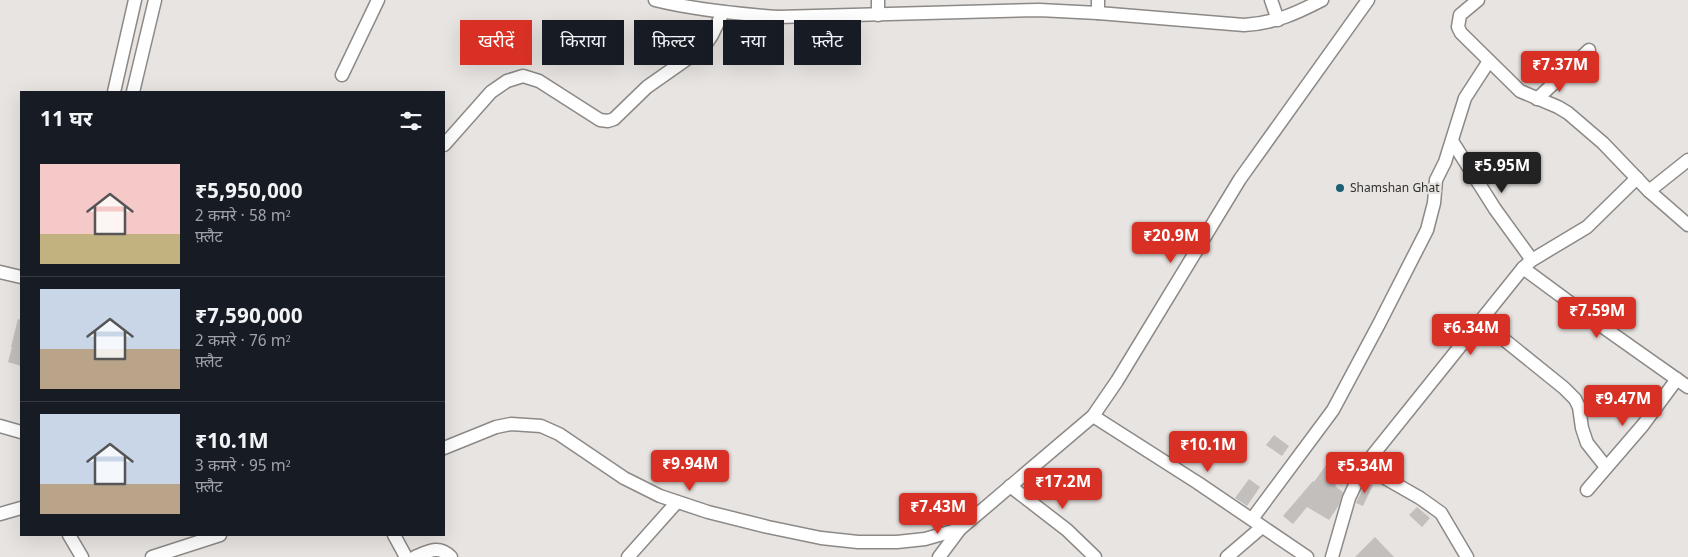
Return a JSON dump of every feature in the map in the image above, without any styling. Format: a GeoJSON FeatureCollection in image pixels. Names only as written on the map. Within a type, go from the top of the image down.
{"type":"FeatureCollection","features":[{"type":"Feature","properties":{"kind":"street"},"geometry":{"type":"LineString","coordinates":[[114,91],[135,0]]}},
{"type":"Feature","properties":{"kind":"street"},"geometry":{"type":"LineString","coordinates":[[133,91],[155,0]]}},
{"type":"Feature","properties":{"kind":"street"},"geometry":{"type":"LineString","coordinates":[[342,75],[378,0]]}},
{"type":"Feature","properties":{"kind":"street"},"geometry":{"type":"LineString","coordinates":[[878,0],[878,15]]}},
{"type":"Feature","properties":{"kind":"street"},"geometry":{"type":"LineString","coordinates":[[1271,0],[1278,20]]}},
{"type":"Feature","properties":{"kind":"street"},"geometry":{"type":"LineString","coordinates":[[660,1],[723,12],[778,17],[1098,6],[1234,25],[1265,24],[1322,0]]}},
{"type":"Feature","properties":{"kind":"street"},"geometry":{"type":"LineString","coordinates":[[939,557],[960,529],[1093,416],[1117,381],[1244,172],[1368,0]]}},
{"type":"Feature","properties":{"kind":"street"},"geometry":{"type":"LineString","coordinates":[[1478,0],[1460,15],[1458,27],[1461,33],[1520,91],[1568,113],[1603,143],[1649,191],[1688,225]]}},
{"type":"Feature","properties":{"kind":"street"},"geometry":{"type":"LineString","coordinates":[[445,144],[491,92],[507,82],[523,76],[538,82],[600,120],[608,121],[614,119],[647,87],[704,47],[712,36],[723,12]]}},
{"type":"Feature","properties":{"kind":"street"},"geometry":{"type":"LineString","coordinates":[[1537,99],[1590,50]]}},
{"type":"Feature","properties":{"kind":"street"},"geometry":{"type":"LineString","coordinates":[[1227,557],[1257,523],[1334,410],[1427,230],[1434,203],[1436,180],[1445,162],[1465,98],[1488,61]]}},
{"type":"Feature","properties":{"kind":"street"},"geometry":{"type":"LineString","coordinates":[[1452,141],[1528,264],[1603,327],[1688,386]]}},
{"type":"Feature","properties":{"kind":"street"},"geometry":{"type":"LineString","coordinates":[[1649,191],[1688,160]]}},
{"type":"Feature","properties":{"kind":"street"},"geometry":{"type":"LineString","coordinates":[[1332,557],[1349,498],[1364,466],[1528,264],[1586,226],[1637,178]]}},
{"type":"Feature","properties":{"kind":"street"},"geometry":{"type":"LineString","coordinates":[[0,272],[20,277]]}},
{"type":"Feature","properties":{"kind":"street"},"geometry":{"type":"LineString","coordinates":[[1482,321],[1575,399],[1579,406],[1582,428],[1587,443],[1606,467]]}},
{"type":"Feature","properties":{"kind":"street"},"geometry":{"type":"LineString","coordinates":[[1587,490],[1643,425],[1677,378]]}},
{"type":"Feature","properties":{"kind":"street"},"geometry":{"type":"LineString","coordinates":[[1093,416],[1307,557]]}},
{"type":"Feature","properties":{"kind":"street"},"geometry":{"type":"LineString","coordinates":[[445,448],[496,427],[511,424],[541,426],[559,434],[624,478],[660,496],[708,512],[768,527],[821,538],[858,542],[897,542],[926,539],[960,529]]}},
{"type":"Feature","properties":{"kind":"street"},"geometry":{"type":"LineString","coordinates":[[0,426],[20,432]]}},
{"type":"Feature","properties":{"kind":"street"},"geometry":{"type":"LineString","coordinates":[[1364,466],[1420,498],[1441,513],[1463,555]]}},
{"type":"Feature","properties":{"kind":"street"},"geometry":{"type":"LineString","coordinates":[[1010,486],[1067,530],[1095,557]]}},
{"type":"Feature","properties":{"kind":"street"},"geometry":{"type":"LineString","coordinates":[[628,557],[676,502]]}},
{"type":"Feature","properties":{"kind":"street"},"geometry":{"type":"LineString","coordinates":[[0,514],[20,508]]}},
{"type":"Feature","properties":{"kind":"street"},"geometry":{"type":"LineString","coordinates":[[70,536],[82,557]]}},
{"type":"Feature","properties":{"kind":"street"},"geometry":{"type":"LineString","coordinates":[[152,557],[217,536]]}},
{"type":"Feature","properties":{"kind":"street"},"geometry":{"type":"LineString","coordinates":[[395,536],[406,557]]}},
{"type":"Feature","properties":{"kind":"street"},"geometry":{"type":"LineString","coordinates":[[415,557],[438,549],[445,551],[451,557]]}},
{"type":"Feature","properties":{"kind":"building"},"geometry":{"type":"Polygon","coordinates":[[[18,319],[20,320],[20,366],[8,362],[18,319]]]}},
{"type":"Feature","properties":{"kind":"building"},"geometry":{"type":"Polygon","coordinates":[[[1274,435],[1289,446],[1282,456],[1266,445],[1274,435]]]}},
{"type":"Feature","properties":{"kind":"building"},"geometry":{"type":"Polygon","coordinates":[[[1331,458],[1347,469],[1335,486],[1343,492],[1339,505],[1329,520],[1307,507],[1293,524],[1283,516],[1314,482],[1331,458]]]}},
{"type":"Feature","properties":{"kind":"building"},"geometry":{"type":"Polygon","coordinates":[[[1249,479],[1260,487],[1247,506],[1235,498],[1249,479]]]}},
{"type":"Feature","properties":{"kind":"building"},"geometry":{"type":"Polygon","coordinates":[[[1366,482],[1373,485],[1363,506],[1356,503],[1366,482]]]}},
{"type":"Feature","properties":{"kind":"building"},"geometry":{"type":"Polygon","coordinates":[[[1417,507],[1430,518],[1422,527],[1409,515],[1417,507]]]}},
{"type":"Feature","properties":{"kind":"building"},"geometry":{"type":"Polygon","coordinates":[[[1375,537],[1394,557],[1355,557],[1375,537]]]}},
{"type":"Feature","properties":{"kind":"place","name":"Shamshan Ghat"},"geometry":{"type":"Point","coordinates":[1340,188]}}]}
